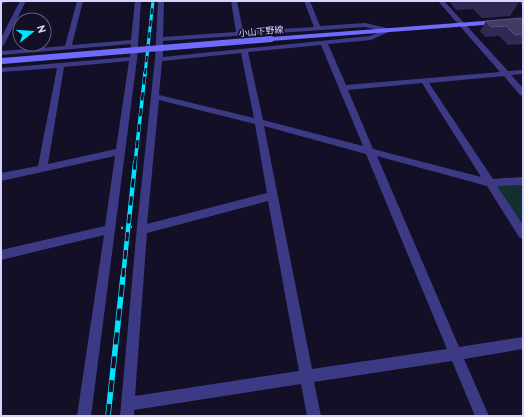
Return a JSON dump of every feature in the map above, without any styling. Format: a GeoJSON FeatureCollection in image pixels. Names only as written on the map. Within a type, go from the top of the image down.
{"type":"FeatureCollection","features":[{"type":"Feature","properties":{"kind":"main road","name":"小山下野線"},"geometry":{"type":"LineString","coordinates":[[2,61],[523,20]]}},
{"type":"Feature","properties":{"kind":"street"},"geometry":{"type":"LineString","coordinates":[[1,2],[7,1]]}},
{"type":"Feature","properties":{"kind":"street"},"geometry":{"type":"LineString","coordinates":[[1,45],[23,1]]}},
{"type":"Feature","properties":{"kind":"street"},"geometry":{"type":"LineString","coordinates":[[68,47],[80,1]]}},
{"type":"Feature","properties":{"kind":"street"},"geometry":{"type":"LineString","coordinates":[[84,416],[133,59],[138,1]]}},
{"type":"Feature","properties":{"kind":"street"},"geometry":{"type":"LineString","coordinates":[[161,1],[159,58],[142,228],[128,410],[307,376],[456,354],[523,342]]}},
{"type":"Feature","properties":{"kind":"street"},"geometry":{"type":"LineString","coordinates":[[234,1],[240,34]]}},
{"type":"Feature","properties":{"kind":"street"},"geometry":{"type":"LineString","coordinates":[[307,1],[318,28]]}},
{"type":"Feature","properties":{"kind":"street"},"geometry":{"type":"LineString","coordinates":[[441,1],[523,93]]}},
{"type":"Feature","properties":{"kind":"street"},"geometry":{"type":"LineString","coordinates":[[160,39],[365,25],[389,30]]}},
{"type":"Feature","properties":{"kind":"street"},"geometry":{"type":"LineString","coordinates":[[159,58],[371,38],[389,30]]}},
{"type":"Feature","properties":{"kind":"street"},"geometry":{"type":"LineString","coordinates":[[1,53],[135,42]]}},
{"type":"Feature","properties":{"kind":"street"},"geometry":{"type":"LineString","coordinates":[[324,43],[482,416]]}},
{"type":"Feature","properties":{"kind":"street"},"geometry":{"type":"LineString","coordinates":[[244,50],[259,122],[314,416]]}},
{"type":"Feature","properties":{"kind":"street"},"geometry":{"type":"LineString","coordinates":[[1,70],[133,59]]}},
{"type":"Feature","properties":{"kind":"street"},"geometry":{"type":"LineString","coordinates":[[42,168],[61,65]]}},
{"type":"Feature","properties":{"kind":"street"},"geometry":{"type":"LineString","coordinates":[[344,88],[523,72]]}},
{"type":"Feature","properties":{"kind":"street"},"geometry":{"type":"LineString","coordinates":[[424,81],[523,234]]}},
{"type":"Feature","properties":{"kind":"street"},"geometry":{"type":"LineString","coordinates":[[155,97],[259,122],[490,183],[523,181]]}},
{"type":"Feature","properties":{"kind":"street"},"geometry":{"type":"LineString","coordinates":[[1,177],[120,152]]}},
{"type":"Feature","properties":{"kind":"street"},"geometry":{"type":"LineString","coordinates":[[142,228],[272,196]]}},
{"type":"Feature","properties":{"kind":"street"},"geometry":{"type":"LineString","coordinates":[[1,255],[110,228]]}},
{"type":"Feature","properties":{"kind":"path"},"geometry":{"type":"LineString","coordinates":[[110,228],[142,228]]}},
{"type":"Feature","properties":{"kind":"green space"},"geometry":{"type":"Polygon","coordinates":[[[523,184],[523,226],[496,186],[523,184]]]}},
{"type":"Feature","properties":{"kind":"building"},"geometry":{"type":"Polygon","coordinates":[[[521,18],[523,20],[523,34],[515,35],[506,26],[491,27],[486,21],[521,18]]]}},
{"type":"Feature","properties":{"kind":"railway"},"geometry":{"type":"LineString","coordinates":[[145,74],[153,1]]}},
{"type":"Feature","properties":{"kind":"railway"},"geometry":{"type":"LineString","coordinates":[[135,164],[145,73]]}},
{"type":"Feature","properties":{"kind":"railway"},"geometry":{"type":"LineString","coordinates":[[123,277],[135,163]]}},
{"type":"Feature","properties":{"kind":"railway"},"geometry":{"type":"LineString","coordinates":[[108,416],[123,276]]}}]}
